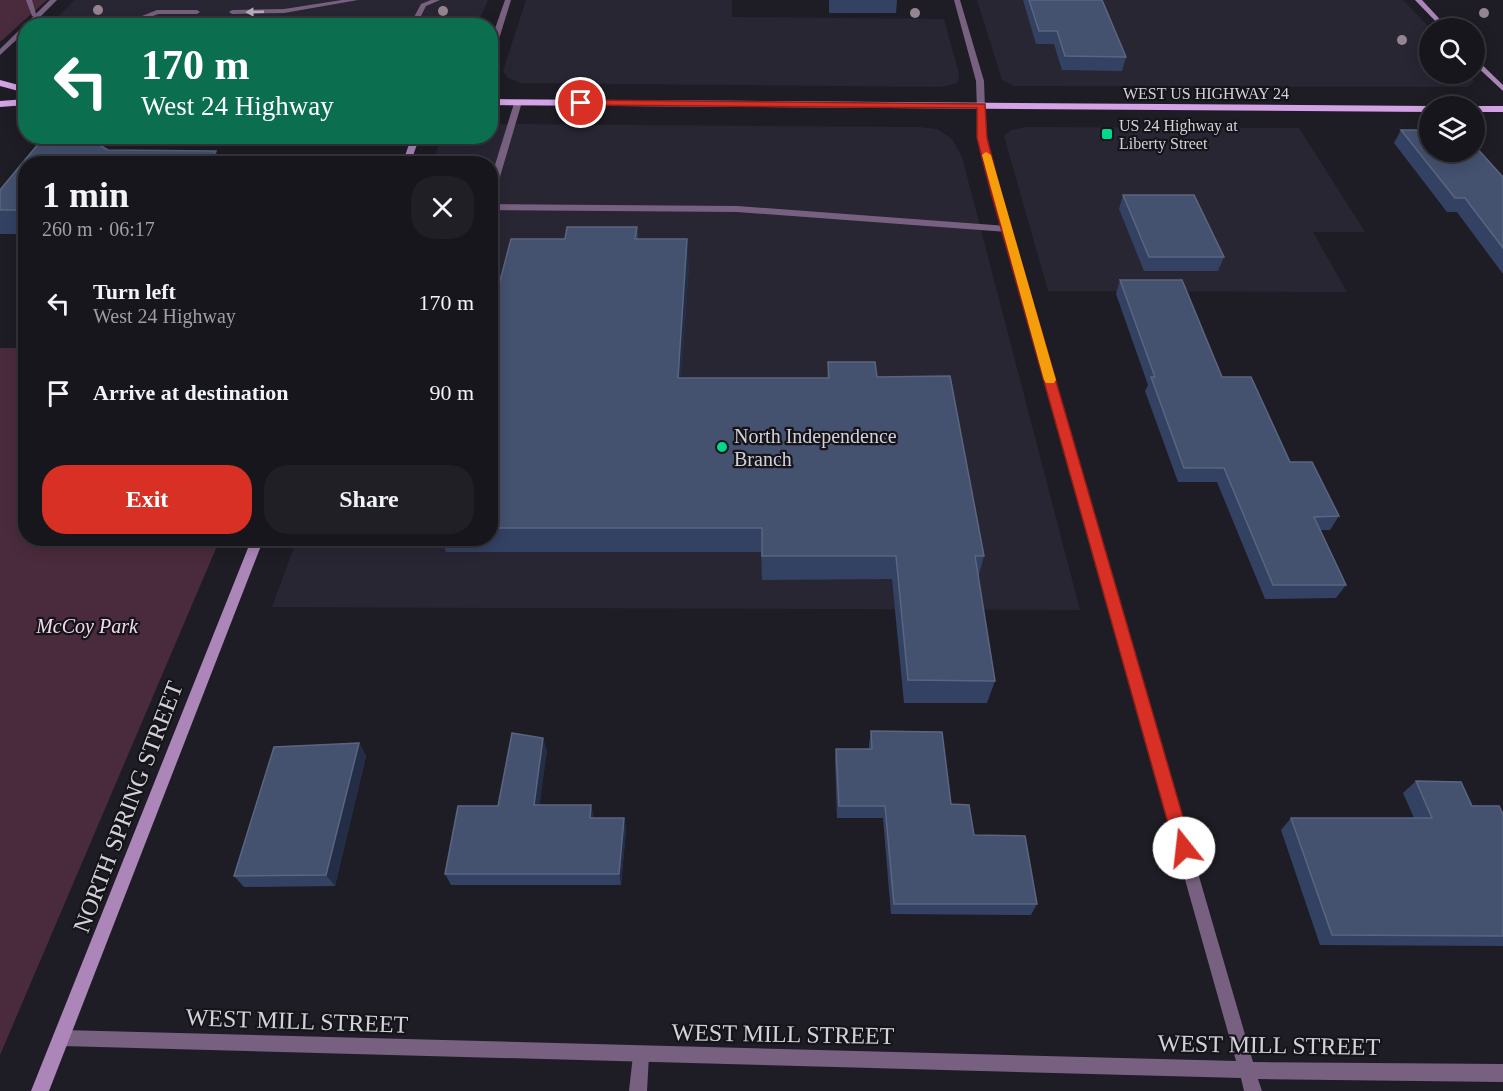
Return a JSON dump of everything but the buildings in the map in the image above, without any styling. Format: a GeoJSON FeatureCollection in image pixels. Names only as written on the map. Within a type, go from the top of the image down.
{"type":"FeatureCollection","features":[{"type":"Feature","properties":{"kind":"main road"},"geometry":{"type":"LineString","coordinates":[[0,83],[18,88]]}},
{"type":"Feature","properties":{"kind":"main road"},"geometry":{"type":"LineString","coordinates":[[0,98],[18,99]]}},
{"type":"Feature","properties":{"kind":"main road"},"geometry":{"type":"LineString","coordinates":[[0,104],[18,101]]}},
{"type":"Feature","properties":{"kind":"main road","name":"WEST US HIGHWAY 24"},"geometry":{"type":"LineString","coordinates":[[498,102],[1419,109]]}},
{"type":"Feature","properties":{"kind":"main road"},"geometry":{"type":"LineString","coordinates":[[1485,109],[1503,109]]}},
{"type":"Feature","properties":{"kind":"street"},"geometry":{"type":"LineString","coordinates":[[29,0],[35,16],[54,0]]}},
{"type":"Feature","properties":{"kind":"street"},"geometry":{"type":"LineString","coordinates":[[232,12],[284,11],[355,0]]}},
{"type":"Feature","properties":{"kind":"street"},"geometry":{"type":"LineString","coordinates":[[417,18],[423,5],[437,0]]}},
{"type":"Feature","properties":{"kind":"street"},"geometry":{"type":"LineString","coordinates":[[498,30],[508,0]]}},
{"type":"Feature","properties":{"kind":"street"},"geometry":{"type":"LineString","coordinates":[[957,0],[980,81],[982,138],[1253,1091]]}},
{"type":"Feature","properties":{"kind":"street"},"geometry":{"type":"LineString","coordinates":[[1418,0],[1435,18]]}},
{"type":"Feature","properties":{"kind":"street"},"geometry":{"type":"LineString","coordinates":[[141,18],[157,12],[197,12]]}},
{"type":"Feature","properties":{"kind":"street"},"geometry":{"type":"LineString","coordinates":[[0,53],[18,34]]}},
{"type":"Feature","properties":{"kind":"street"},"geometry":{"type":"LineString","coordinates":[[1485,71],[1503,90]]}},
{"type":"Feature","properties":{"kind":"street"},"geometry":{"type":"LineString","coordinates":[[498,170],[518,102]]}},
{"type":"Feature","properties":{"kind":"street"},"geometry":{"type":"LineString","coordinates":[[498,207],[736,209],[1007,229]]}},
{"type":"Feature","properties":{"kind":"street","name":"NORTH SPRING STREET"},"geometry":{"type":"LineString","coordinates":[[40,1091],[255,546]]}},
{"type":"Feature","properties":{"kind":"street","name":"WEST MILL STREET"},"geometry":{"type":"LineString","coordinates":[[62,1038],[1247,1070],[1503,1073]]}},
{"type":"Feature","properties":{"kind":"street"},"geometry":{"type":"LineString","coordinates":[[639,1091],[641,1055]]}},
{"type":"Feature","properties":{"kind":"shaded area"},"geometry":{"type":"Polygon","coordinates":[[[75,0],[488,0],[480,18],[57,18],[75,0]]]}},
{"type":"Feature","properties":{"kind":"shaded area"},"geometry":{"type":"Polygon","coordinates":[[[526,0],[732,0],[732,17],[944,19],[959,74],[958,83],[941,87],[521,83],[508,78],[503,71],[526,0]]]}},
{"type":"Feature","properties":{"kind":"shaded area"},"geometry":{"type":"Polygon","coordinates":[[[977,0],[1403,0],[1420,18],[1419,84],[1471,84],[1467,87],[1014,86],[1002,80],[977,0]]]}},
{"type":"Feature","properties":{"kind":"shaded area"},"geometry":{"type":"Polygon","coordinates":[[[498,124],[918,127],[937,129],[952,139],[962,157],[1080,610],[272,607],[294,546],[498,546],[498,156],[435,156],[439,144],[498,144],[498,124]]]}},
{"type":"Feature","properties":{"kind":"shaded area"},"geometry":{"type":"Polygon","coordinates":[[[1027,127],[1299,128],[1365,232],[1313,232],[1347,292],[1048,291],[1004,136],[1011,130],[1027,127]]]}},
{"type":"Feature","properties":{"kind":"green space"},"geometry":{"type":"Polygon","coordinates":[[[0,0],[47,0],[27,18],[18,18],[18,26],[0,42],[0,0]]]}},
{"type":"Feature","properties":{"kind":"green space","name":"McCoy Park"},"geometry":{"type":"Polygon","coordinates":[[[0,348],[18,348],[18,546],[217,546],[0,1055],[0,348]]]}},
{"type":"Feature","properties":{"kind":"slow traffic"},"geometry":{"type":"LineString","coordinates":[[986,155],[1050,380]]}},
{"type":"Feature","properties":{"kind":"place","name":"US 24 Highway at Liberty Street"},"geometry":{"type":"Point","coordinates":[1107,134]}},
{"type":"Feature","properties":{"kind":"place","name":"North Independence Branch"},"geometry":{"type":"Point","coordinates":[722,447]}},
{"type":"Feature","properties":{"kind":"route"},"geometry":{"type":"LineString","coordinates":[[581,103],[982,106],[982,138],[995,189],[1184,848]]}}]}
